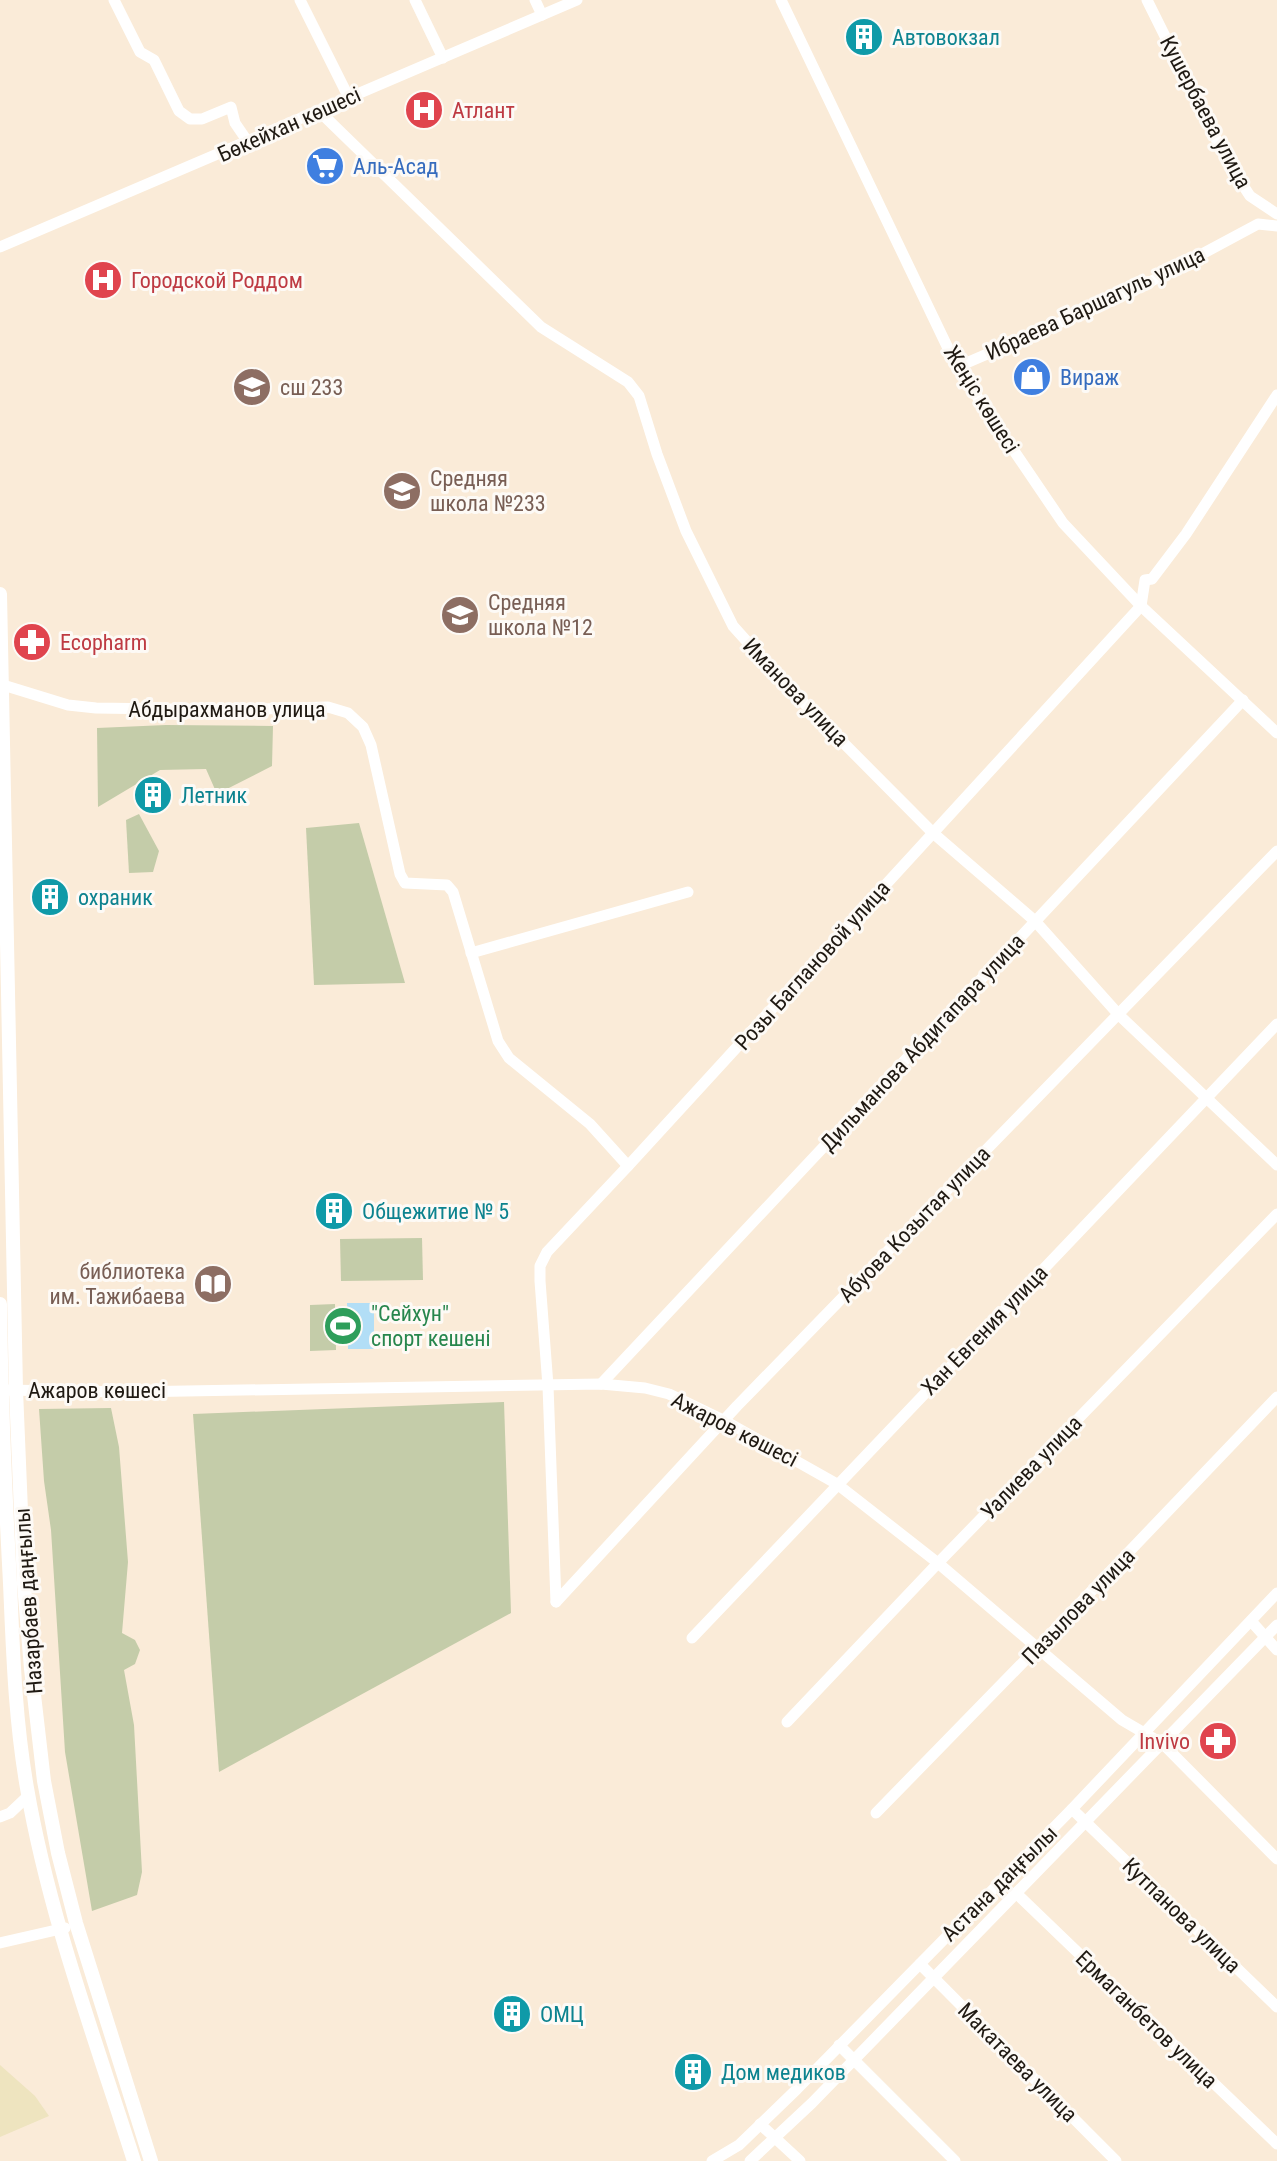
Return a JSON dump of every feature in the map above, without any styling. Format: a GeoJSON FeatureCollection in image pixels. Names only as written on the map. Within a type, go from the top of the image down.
{"type":"FeatureCollection","features":[{"type":"Feature","properties":{"kind":"main road","name":"Назарбаев даңғылы"},"geometry":{"type":"LineString","coordinates":[[0,594],[8,1390],[17,1716],[40,1854],[60,1930],[134,2161]]}},
{"type":"Feature","properties":{"kind":"main road","name":"Назарбаев даңғылы"},"geometry":{"type":"LineString","coordinates":[[0,1304],[31,1669],[44,1781],[76,1923],[151,2161]]}},
{"type":"Feature","properties":{"kind":"street"},"geometry":{"type":"LineString","coordinates":[[114,0],[140,52],[154,60],[179,111],[190,119],[202,119],[231,107],[235,123],[248,142]]}},
{"type":"Feature","properties":{"kind":"street"},"geometry":{"type":"LineString","coordinates":[[300,0],[349,98]]}},
{"type":"Feature","properties":{"kind":"street"},"geometry":{"type":"LineString","coordinates":[[415,0],[443,58]]}},
{"type":"Feature","properties":{"kind":"street"},"geometry":{"type":"LineString","coordinates":[[535,0],[542,15]]}},
{"type":"Feature","properties":{"kind":"street","name":"Бөкейхан көшесі"},"geometry":{"type":"LineString","coordinates":[[0,247],[577,0]]}},
{"type":"Feature","properties":{"kind":"street","name":"Жеңіс көшесі"},"geometry":{"type":"LineString","coordinates":[[781,0],[957,367],[1063,523],[1141,606],[1277,733]]}},
{"type":"Feature","properties":{"kind":"street","name":"Кушербаева улица"},"geometry":{"type":"LineString","coordinates":[[1147,0],[1227,161],[1250,196],[1277,214]]}},
{"type":"Feature","properties":{"kind":"street","name":"Иманова улица"},"geometry":{"type":"LineString","coordinates":[[319,111],[541,327],[628,382],[639,396],[686,531],[733,626],[785,684],[933,833],[1035,921],[1119,1015],[1277,1165]]}},
{"type":"Feature","properties":{"kind":"street","name":"Ибраева Баршагуль улица"},"geometry":{"type":"LineString","coordinates":[[957,367],[1133,291],[1258,224],[1277,226]]}},
{"type":"Feature","properties":{"kind":"street","name":"Розы Баглановой улица"},"geometry":{"type":"LineString","coordinates":[[556,1602],[540,1266],[547,1252],[1141,606],[1145,580],[1152,579],[1186,534],[1276,398]]}},
{"type":"Feature","properties":{"kind":"street","name":"Абдырахманов улица"},"geometry":{"type":"LineString","coordinates":[[3,685],[68,705],[96,708],[230,710],[328,707],[348,713],[363,727],[371,745],[400,874],[405,883],[447,885],[453,892],[498,1041],[509,1058],[590,1124],[628,1166]]}},
{"type":"Feature","properties":{"kind":"street","name":"Дильманова Абдигапара улица"},"geometry":{"type":"LineString","coordinates":[[601,1384],[1243,700]]}},
{"type":"Feature","properties":{"kind":"street","name":"Абуова Козытая улица"},"geometry":{"type":"LineString","coordinates":[[556,1602],[748,1395],[1277,851]]}},
{"type":"Feature","properties":{"kind":"street"},"geometry":{"type":"LineString","coordinates":[[471,953],[688,892]]}},
{"type":"Feature","properties":{"kind":"street","name":"Хан Евгения улица"},"geometry":{"type":"LineString","coordinates":[[692,1638],[1277,1024]]}},
{"type":"Feature","properties":{"kind":"street","name":"Уалиева улица"},"geometry":{"type":"LineString","coordinates":[[787,1722],[1277,1214]]}},
{"type":"Feature","properties":{"kind":"street","name":"Ажаров көшесі"},"geometry":{"type":"LineString","coordinates":[[8,1390],[130,1392],[601,1384],[645,1388],[669,1394],[725,1421],[837,1484],[938,1563],[1122,1720],[1163,1744],[1277,1859]]}},
{"type":"Feature","properties":{"kind":"street","name":"Пазылова улица"},"geometry":{"type":"LineString","coordinates":[[876,1813],[1277,1397]]}},
{"type":"Feature","properties":{"kind":"street","name":"Астана даңғылы"},"geometry":{"type":"LineString","coordinates":[[712,2161],[739,2145],[920,1964],[1277,1593]]}},
{"type":"Feature","properties":{"kind":"street"},"geometry":{"type":"LineString","coordinates":[[1251,1621],[1277,1650]]}},
{"type":"Feature","properties":{"kind":"street","name":"Астана даңғылы"},"geometry":{"type":"LineString","coordinates":[[747,2161],[776,2139],[854,2061],[1277,1625]]}},
{"type":"Feature","properties":{"kind":"street"},"geometry":{"type":"LineString","coordinates":[[0,1817],[10,1813],[28,1796]]}},
{"type":"Feature","properties":{"kind":"street","name":"Кутпанова улица"},"geometry":{"type":"LineString","coordinates":[[1072,1809],[1277,2007]]}},
{"type":"Feature","properties":{"kind":"street","name":"Ермаганбетов улица"},"geometry":{"type":"LineString","coordinates":[[1017,1894],[1277,2144]]}},
{"type":"Feature","properties":{"kind":"street"},"geometry":{"type":"LineString","coordinates":[[0,1943],[60,1930],[76,1923]]}},
{"type":"Feature","properties":{"kind":"street","name":"Макатаева улица"},"geometry":{"type":"LineString","coordinates":[[920,1964],[1116,2161]]}},
{"type":"Feature","properties":{"kind":"street"},"geometry":{"type":"LineString","coordinates":[[839,2045],[955,2161]]}},
{"type":"Feature","properties":{"kind":"street"},"geometry":{"type":"LineString","coordinates":[[760,2124],[800,2161]]}},
{"type":"Feature","properties":{"kind":"street"},"geometry":{"type":"LineString","coordinates":[[739,2145],[747,2161]]}},
{"type":"Feature","properties":{"kind":"green space"},"geometry":{"type":"Polygon","coordinates":[[[273,726],[272,766],[217,794],[206,769],[160,770],[98,807],[97,728],[273,726]]]}},
{"type":"Feature","properties":{"kind":"green space"},"geometry":{"type":"Polygon","coordinates":[[[139,814],[159,851],[153,872],[129,873],[126,820],[139,814]]]}},
{"type":"Feature","properties":{"kind":"green space"},"geometry":{"type":"Polygon","coordinates":[[[359,823],[405,983],[314,985],[306,828],[359,823]]]}},
{"type":"Feature","properties":{"kind":"green space"},"geometry":{"type":"Polygon","coordinates":[[[422,1238],[423,1280],[341,1281],[340,1239],[422,1238]]]}},
{"type":"Feature","properties":{"kind":"green space"},"geometry":{"type":"Polygon","coordinates":[[[335,1304],[336,1350],[310,1351],[310,1305],[335,1304]]]}},
{"type":"Feature","properties":{"kind":"green space"},"geometry":{"type":"Polygon","coordinates":[[[504,1402],[511,1613],[219,1772],[193,1414],[504,1402]]]}},
{"type":"Feature","properties":{"kind":"green space"},"geometry":{"type":"Polygon","coordinates":[[[111,1408],[119,1447],[128,1562],[122,1633],[135,1640],[140,1650],[135,1664],[124,1670],[134,1725],[142,1872],[137,1895],[92,1911],[65,1752],[51,1530],[39,1409],[111,1408]]]}},
{"type":"Feature","properties":{"kind":"sand"},"geometry":{"type":"Polygon","coordinates":[[[0,2065],[35,2096],[49,2116],[0,2137],[0,2065]]]}},
{"type":"Feature","properties":{"kind":"water"},"geometry":{"type":"Polygon","coordinates":[[[347,1303],[374,1303],[374,1349],[348,1349],[347,1303]]]}},
{"type":"Feature","properties":{"kind":"place","name":"Автовокзал"},"geometry":{"type":"Point","coordinates":[864,37]}},
{"type":"Feature","properties":{"kind":"place","name":"Атлант"},"geometry":{"type":"Point","coordinates":[424,110]}},
{"type":"Feature","properties":{"kind":"place","name":"Аль-Асад"},"geometry":{"type":"Point","coordinates":[325,166]}},
{"type":"Feature","properties":{"kind":"place","name":"Городской Роддом"},"geometry":{"type":"Point","coordinates":[103,280]}},
{"type":"Feature","properties":{"kind":"place","name":"Вираж"},"geometry":{"type":"Point","coordinates":[1032,377]}},
{"type":"Feature","properties":{"kind":"place","name":"сш 233"},"geometry":{"type":"Point","coordinates":[252,387]}},
{"type":"Feature","properties":{"kind":"place","name":"Средняя школа №233"},"geometry":{"type":"Point","coordinates":[402,491]}},
{"type":"Feature","properties":{"kind":"place","name":"Средняя школа №12"},"geometry":{"type":"Point","coordinates":[460,615]}},
{"type":"Feature","properties":{"kind":"place","name":"Ecopharm"},"geometry":{"type":"Point","coordinates":[32,642]}},
{"type":"Feature","properties":{"kind":"place","name":"Летник"},"geometry":{"type":"Point","coordinates":[153,795]}},
{"type":"Feature","properties":{"kind":"place","name":"охраник"},"geometry":{"type":"Point","coordinates":[50,897]}},
{"type":"Feature","properties":{"kind":"place","name":"Общежитие № 5"},"geometry":{"type":"Point","coordinates":[334,1211]}},
{"type":"Feature","properties":{"kind":"place","name":"библиотека им. Тажибаева"},"geometry":{"type":"Point","coordinates":[213,1284]}},
{"type":"Feature","properties":{"kind":"place","name":"\"Сейхун\" спорт кешені"},"geometry":{"type":"Point","coordinates":[343,1326]}},
{"type":"Feature","properties":{"kind":"place","name":"Invivo"},"geometry":{"type":"Point","coordinates":[1218,1741]}},
{"type":"Feature","properties":{"kind":"place","name":"ОМЦ"},"geometry":{"type":"Point","coordinates":[512,2014]}},
{"type":"Feature","properties":{"kind":"place","name":"Дом медиков"},"geometry":{"type":"Point","coordinates":[693,2072]}}]}
